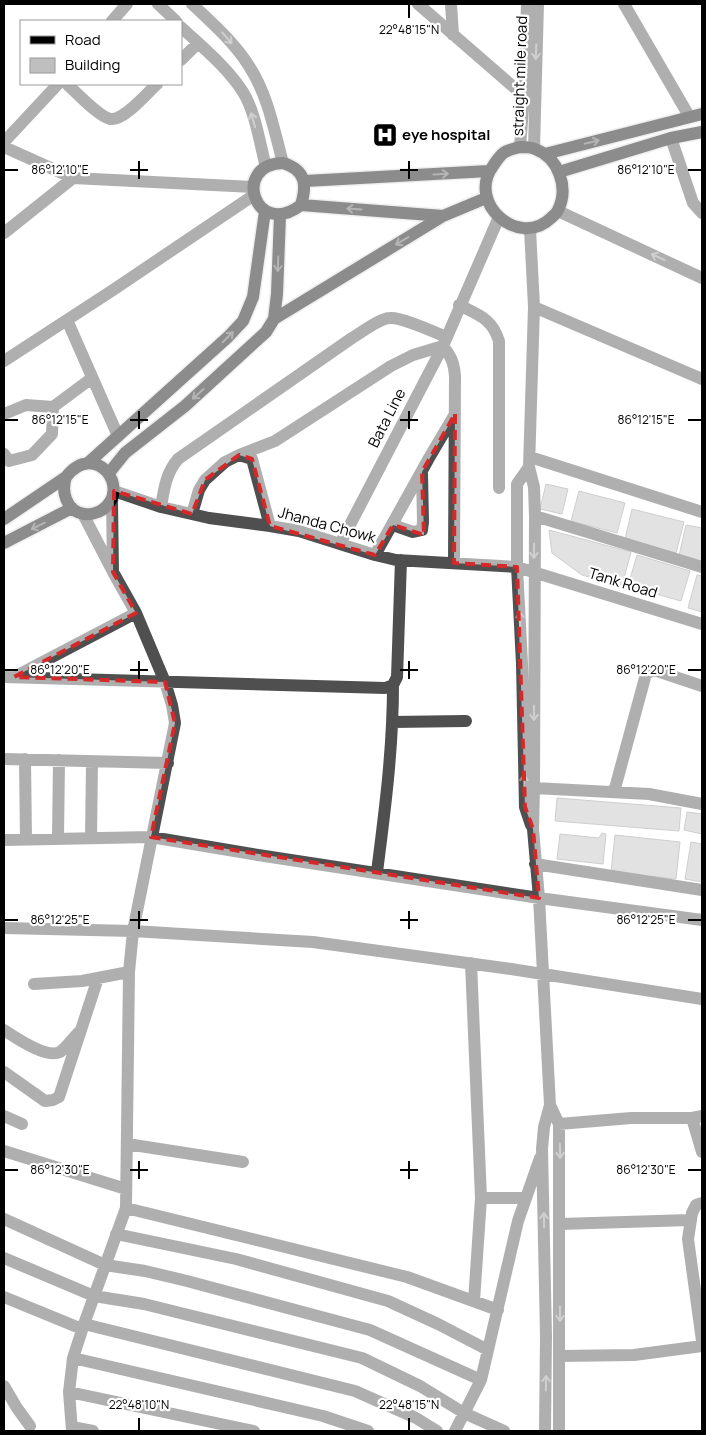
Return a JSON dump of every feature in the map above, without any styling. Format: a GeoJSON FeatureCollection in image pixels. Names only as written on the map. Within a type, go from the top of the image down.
{"type":"FeatureCollection","features":[{"type":"Feature","properties":{"kind":"main road"},"geometry":{"type":"LineString","coordinates":[[540,151],[702,114]]}},
{"type":"Feature","properties":{"kind":"main road"},"geometry":{"type":"LineString","coordinates":[[559,172],[671,138],[702,132]]}},
{"type":"Feature","properties":{"kind":"main road"},"geometry":{"type":"LineString","coordinates":[[520,147],[540,151],[553,160],[559,172],[564,193],[558,211],[544,224],[530,229],[512,225],[499,217],[491,209],[486,198],[485,184],[489,171],[503,152],[520,147]]}},
{"type":"Feature","properties":{"kind":"main road"},"geometry":{"type":"LineString","coordinates":[[283,163],[297,170],[305,181],[305,193],[301,205],[289,214],[280,215],[266,211],[258,205],[253,191],[255,178],[266,167],[283,163]]}},
{"type":"Feature","properties":{"kind":"main road"},"geometry":{"type":"LineString","coordinates":[[305,181],[489,171]]}},
{"type":"Feature","properties":{"kind":"main road"},"geometry":{"type":"LineString","coordinates":[[274,319],[444,216],[486,198]]}},
{"type":"Feature","properties":{"kind":"main road"},"geometry":{"type":"LineString","coordinates":[[301,205],[444,216]]}},
{"type":"Feature","properties":{"kind":"main road"},"geometry":{"type":"LineString","coordinates":[[88,463],[228,337],[242,321],[253,298],[266,211]]}},
{"type":"Feature","properties":{"kind":"main road"},"geometry":{"type":"LineString","coordinates":[[109,474],[125,453],[185,406],[266,332],[274,319],[277,294],[280,215]]}},
{"type":"Feature","properties":{"kind":"main road"},"geometry":{"type":"LineString","coordinates":[[4,519],[66,477],[71,470],[79,465],[97,464],[109,474],[113,496],[107,507],[99,512],[78,511],[4,543]]}},
{"type":"Feature","properties":{"kind":"main road"},"geometry":{"type":"LineString","coordinates":[[66,477],[64,492],[66,501],[78,511]]}},
{"type":"Feature","properties":{"kind":"street"},"geometry":{"type":"LineString","coordinates":[[113,20],[127,4]]}},
{"type":"Feature","properties":{"kind":"street"},"geometry":{"type":"LineString","coordinates":[[158,4],[175,20]]}},
{"type":"Feature","properties":{"kind":"street"},"geometry":{"type":"LineString","coordinates":[[192,4],[225,35],[249,66],[261,88],[283,163]]}},
{"type":"Feature","properties":{"kind":"street"},"geometry":{"type":"LineString","coordinates":[[418,4],[524,96]]}},
{"type":"Feature","properties":{"kind":"street"},"geometry":{"type":"LineString","coordinates":[[451,4],[453,34]]}},
{"type":"Feature","properties":{"kind":"street","name":"straight mile road"},"geometry":{"type":"LineString","coordinates":[[520,147],[524,96],[526,4]]}},
{"type":"Feature","properties":{"kind":"street","name":"straight mile road"},"geometry":{"type":"LineString","coordinates":[[538,4],[540,151]]}},
{"type":"Feature","properties":{"kind":"street"},"geometry":{"type":"LineString","coordinates":[[624,4],[689,116]]}},
{"type":"Feature","properties":{"kind":"street"},"geometry":{"type":"LineString","coordinates":[[182,28],[230,75],[244,93],[252,114],[266,167]]}},
{"type":"Feature","properties":{"kind":"street"},"geometry":{"type":"LineString","coordinates":[[182,59],[198,43]]}},
{"type":"Feature","properties":{"kind":"street"},"geometry":{"type":"LineString","coordinates":[[4,142],[57,85]]}},
{"type":"Feature","properties":{"kind":"street"},"geometry":{"type":"LineString","coordinates":[[68,85],[99,113],[114,118],[127,113],[156,85]]}},
{"type":"Feature","properties":{"kind":"street"},"geometry":{"type":"LineString","coordinates":[[671,138],[693,203],[702,213]]}},
{"type":"Feature","properties":{"kind":"street"},"geometry":{"type":"LineString","coordinates":[[4,147],[73,178],[253,191]]}},
{"type":"Feature","properties":{"kind":"street"},"geometry":{"type":"LineString","coordinates":[[4,233],[73,178]]}},
{"type":"Feature","properties":{"kind":"street"},"geometry":{"type":"LineString","coordinates":[[4,361],[114,290],[253,191]]}},
{"type":"Feature","properties":{"kind":"street"},"geometry":{"type":"LineString","coordinates":[[558,211],[702,278]]}},
{"type":"Feature","properties":{"kind":"street","name":"Bata Line"},"geometry":{"type":"LineString","coordinates":[[340,544],[444,341],[499,217]]}},
{"type":"Feature","properties":{"kind":"street"},"geometry":{"type":"LineString","coordinates":[[530,229],[534,307],[530,462],[534,487],[533,829],[539,898],[550,1105],[544,1127],[542,1149],[546,1335],[545,1431]]}},
{"type":"Feature","properties":{"kind":"street"},"geometry":{"type":"LineString","coordinates":[[459,305],[488,320],[495,330],[499,341],[499,488]]}},
{"type":"Feature","properties":{"kind":"street"},"geometry":{"type":"LineString","coordinates":[[534,307],[702,379]]}},
{"type":"Feature","properties":{"kind":"street"},"geometry":{"type":"LineString","coordinates":[[161,507],[165,482],[170,468],[178,458],[352,338],[382,320],[390,318],[401,320],[444,341],[454,365],[454,563]]}},
{"type":"Feature","properties":{"kind":"street"},"geometry":{"type":"LineString","coordinates":[[67,320],[118,436]]}},
{"type":"Feature","properties":{"kind":"street"},"geometry":{"type":"LineString","coordinates":[[192,514],[199,490],[205,480],[226,462],[275,441],[391,366],[444,341]]}},
{"type":"Feature","properties":{"kind":"street"},"geometry":{"type":"LineString","coordinates":[[4,414],[26,405],[52,407],[92,378]]}},
{"type":"Feature","properties":{"kind":"street"},"geometry":{"type":"LineString","coordinates":[[4,454],[9,461],[32,455],[52,434],[52,407]]}},
{"type":"Feature","properties":{"kind":"street"},"geometry":{"type":"LineString","coordinates":[[375,555],[455,414]]}},
{"type":"Feature","properties":{"kind":"street"},"geometry":{"type":"LineString","coordinates":[[239,455],[252,459],[270,526]]}},
{"type":"Feature","properties":{"kind":"street"},"geometry":{"type":"LineString","coordinates":[[530,462],[702,512]]}},
{"type":"Feature","properties":{"kind":"street"},"geometry":{"type":"LineString","coordinates":[[530,462],[518,484],[517,567],[522,664],[525,807],[527,817],[533,829]]}},
{"type":"Feature","properties":{"kind":"street"},"geometry":{"type":"LineString","coordinates":[[393,525],[413,532],[422,530],[424,522],[422,472]]}},
{"type":"Feature","properties":{"kind":"street"},"geometry":{"type":"LineString","coordinates":[[113,496],[113,572]]}},
{"type":"Feature","properties":{"kind":"street","name":"Jhanda Chowk"},"geometry":{"type":"LineString","coordinates":[[113,496],[209,518],[299,531],[375,555],[401,560],[517,567],[534,572]]}},
{"type":"Feature","properties":{"kind":"street"},"geometry":{"type":"LineString","coordinates":[[78,511],[136,613],[165,682],[175,723],[133,931],[129,972],[126,1208],[73,1358],[69,1392],[72,1429],[93,1431]]}},
{"type":"Feature","properties":{"kind":"street"},"geometry":{"type":"LineString","coordinates":[[534,516],[702,566]]}},
{"type":"Feature","properties":{"kind":"street"},"geometry":{"type":"LineString","coordinates":[[377,872],[386,803],[393,685],[398,671],[401,560]]}},
{"type":"Feature","properties":{"kind":"street","name":"Tank Road"},"geometry":{"type":"LineString","coordinates":[[534,572],[702,624]]}},
{"type":"Feature","properties":{"kind":"street"},"geometry":{"type":"LineString","coordinates":[[9,677],[136,613]]}},
{"type":"Feature","properties":{"kind":"street"},"geometry":{"type":"LineString","coordinates":[[614,792],[646,674],[651,671],[657,671],[702,686]]}},
{"type":"Feature","properties":{"kind":"street"},"geometry":{"type":"LineString","coordinates":[[9,677],[385,688],[393,685]]}},
{"type":"Feature","properties":{"kind":"street"},"geometry":{"type":"LineString","coordinates":[[392,722],[466,721]]}},
{"type":"Feature","properties":{"kind":"street"},"geometry":{"type":"LineString","coordinates":[[4,758],[168,763]]}},
{"type":"Feature","properties":{"kind":"street"},"geometry":{"type":"LineString","coordinates":[[25,759],[26,839]]}},
{"type":"Feature","properties":{"kind":"street"},"geometry":{"type":"LineString","coordinates":[[58,838],[59,760]]}},
{"type":"Feature","properties":{"kind":"street"},"geometry":{"type":"LineString","coordinates":[[90,838],[92,762]]}},
{"type":"Feature","properties":{"kind":"street"},"geometry":{"type":"LineString","coordinates":[[534,788],[649,794],[702,804]]}},
{"type":"Feature","properties":{"kind":"street"},"geometry":{"type":"LineString","coordinates":[[4,840],[151,837],[539,898],[702,920]]}},
{"type":"Feature","properties":{"kind":"street"},"geometry":{"type":"LineString","coordinates":[[535,864],[702,890]]}},
{"type":"Feature","properties":{"kind":"street"},"geometry":{"type":"LineString","coordinates":[[4,928],[133,931],[313,942],[471,963],[702,999]]}},
{"type":"Feature","properties":{"kind":"street"},"geometry":{"type":"LineString","coordinates":[[471,963],[480,1198],[474,1301]]}},
{"type":"Feature","properties":{"kind":"street"},"geometry":{"type":"LineString","coordinates":[[34,984],[82,981],[129,972]]}},
{"type":"Feature","properties":{"kind":"street"},"geometry":{"type":"LineString","coordinates":[[4,1072],[45,1100],[60,1098],[98,978]]}},
{"type":"Feature","properties":{"kind":"street"},"geometry":{"type":"LineString","coordinates":[[4,1030],[37,1049],[57,1053],[62,1051],[82,1028]]}},
{"type":"Feature","properties":{"kind":"street"},"geometry":{"type":"LineString","coordinates":[[550,1105],[559,1124],[560,1431]]}},
{"type":"Feature","properties":{"kind":"street"},"geometry":{"type":"LineString","coordinates":[[4,1116],[22,1124]]}},
{"type":"Feature","properties":{"kind":"street"},"geometry":{"type":"LineString","coordinates":[[559,1124],[631,1118],[697,1117],[702,1152]]}},
{"type":"Feature","properties":{"kind":"street"},"geometry":{"type":"LineString","coordinates":[[127,1144],[243,1162]]}},
{"type":"Feature","properties":{"kind":"street"},"geometry":{"type":"LineString","coordinates":[[455,1431],[481,1380],[518,1221],[542,1149]]}},
{"type":"Feature","properties":{"kind":"street"},"geometry":{"type":"LineString","coordinates":[[4,1151],[126,1189]]}},
{"type":"Feature","properties":{"kind":"street"},"geometry":{"type":"LineString","coordinates":[[480,1198],[526,1198]]}},
{"type":"Feature","properties":{"kind":"street"},"geometry":{"type":"LineString","coordinates":[[702,1203],[696,1206],[690,1220],[688,1240],[702,1341]]}},
{"type":"Feature","properties":{"kind":"street"},"geometry":{"type":"LineString","coordinates":[[126,1208],[407,1277],[498,1310]]}},
{"type":"Feature","properties":{"kind":"street"},"geometry":{"type":"LineString","coordinates":[[4,1219],[105,1265],[187,1280],[370,1330],[481,1380]]}},
{"type":"Feature","properties":{"kind":"street"},"geometry":{"type":"LineString","coordinates":[[560,1224],[690,1220]]}},
{"type":"Feature","properties":{"kind":"street"},"geometry":{"type":"LineString","coordinates":[[116,1234],[236,1259],[388,1301],[488,1350]]}},
{"type":"Feature","properties":{"kind":"street"},"geometry":{"type":"LineString","coordinates":[[4,1258],[94,1296],[144,1304],[362,1358],[420,1386],[464,1413],[504,1431]]}},
{"type":"Feature","properties":{"kind":"street"},"geometry":{"type":"LineString","coordinates":[[4,1297],[83,1326],[355,1391],[416,1418],[437,1431]]}},
{"type":"Feature","properties":{"kind":"street"},"geometry":{"type":"LineString","coordinates":[[560,1356],[634,1355],[702,1346]]}},
{"type":"Feature","properties":{"kind":"street"},"geometry":{"type":"LineString","coordinates":[[73,1358],[323,1416],[368,1431]]}},
{"type":"Feature","properties":{"kind":"street"},"geometry":{"type":"LineString","coordinates":[[4,1386],[30,1426]]}},
{"type":"Feature","properties":{"kind":"street"},"geometry":{"type":"LineString","coordinates":[[69,1392],[254,1431]]}},
{"type":"Feature","properties":{"kind":"highlighted area"},"geometry":{"type":"Polygon","coordinates":[[[455,414],[454,563],[517,567],[525,807],[533,829],[539,898],[151,837],[175,723],[165,682],[14,677],[136,613],[113,572],[114,491],[192,514],[205,480],[239,455],[252,459],[270,526],[375,555],[393,525],[424,535],[422,472],[455,414]]]}},
{"type":"Feature","properties":{"kind":"building"},"geometry":{"type":"Polygon","coordinates":[[[546,484],[568,489],[562,514],[540,509],[546,484]]]}},
{"type":"Feature","properties":{"kind":"building"},"geometry":{"type":"Polygon","coordinates":[[[579,491],[625,503],[617,533],[571,521],[579,491]]]}},
{"type":"Feature","properties":{"kind":"building"},"geometry":{"type":"Polygon","coordinates":[[[632,509],[684,522],[676,553],[625,539],[632,509]]]}},
{"type":"Feature","properties":{"kind":"building"},"geometry":{"type":"Polygon","coordinates":[[[686,525],[702,528],[702,562],[679,556],[686,525]]]}},
{"type":"Feature","properties":{"kind":"building"},"geometry":{"type":"Polygon","coordinates":[[[549,530],[631,552],[622,586],[582,575],[552,553],[549,530]]]}},
{"type":"Feature","properties":{"kind":"building"},"geometry":{"type":"Polygon","coordinates":[[[637,555],[690,571],[681,601],[628,586],[637,555]]]}},
{"type":"Feature","properties":{"kind":"building"},"geometry":{"type":"Polygon","coordinates":[[[697,575],[702,576],[702,612],[688,608],[697,575]]]}},
{"type":"Feature","properties":{"kind":"building"},"geometry":{"type":"Polygon","coordinates":[[[557,798],[681,808],[679,831],[555,821],[557,798]]]}},
{"type":"Feature","properties":{"kind":"building"},"geometry":{"type":"Polygon","coordinates":[[[687,812],[702,814],[702,834],[684,830],[687,812]]]}},
{"type":"Feature","properties":{"kind":"building"},"geometry":{"type":"Polygon","coordinates":[[[602,833],[606,834],[603,864],[557,859],[560,834],[599,838],[602,833]]]}},
{"type":"Feature","properties":{"kind":"building"},"geometry":{"type":"Polygon","coordinates":[[[615,835],[680,842],[676,879],[611,872],[615,835]]]}},
{"type":"Feature","properties":{"kind":"building"},"geometry":{"type":"Polygon","coordinates":[[[691,842],[702,844],[702,882],[685,879],[691,842]]]}},
{"type":"Feature","properties":{"kind":"place","name":"eye hospital"},"geometry":{"type":"Point","coordinates":[385,135]}}]}
